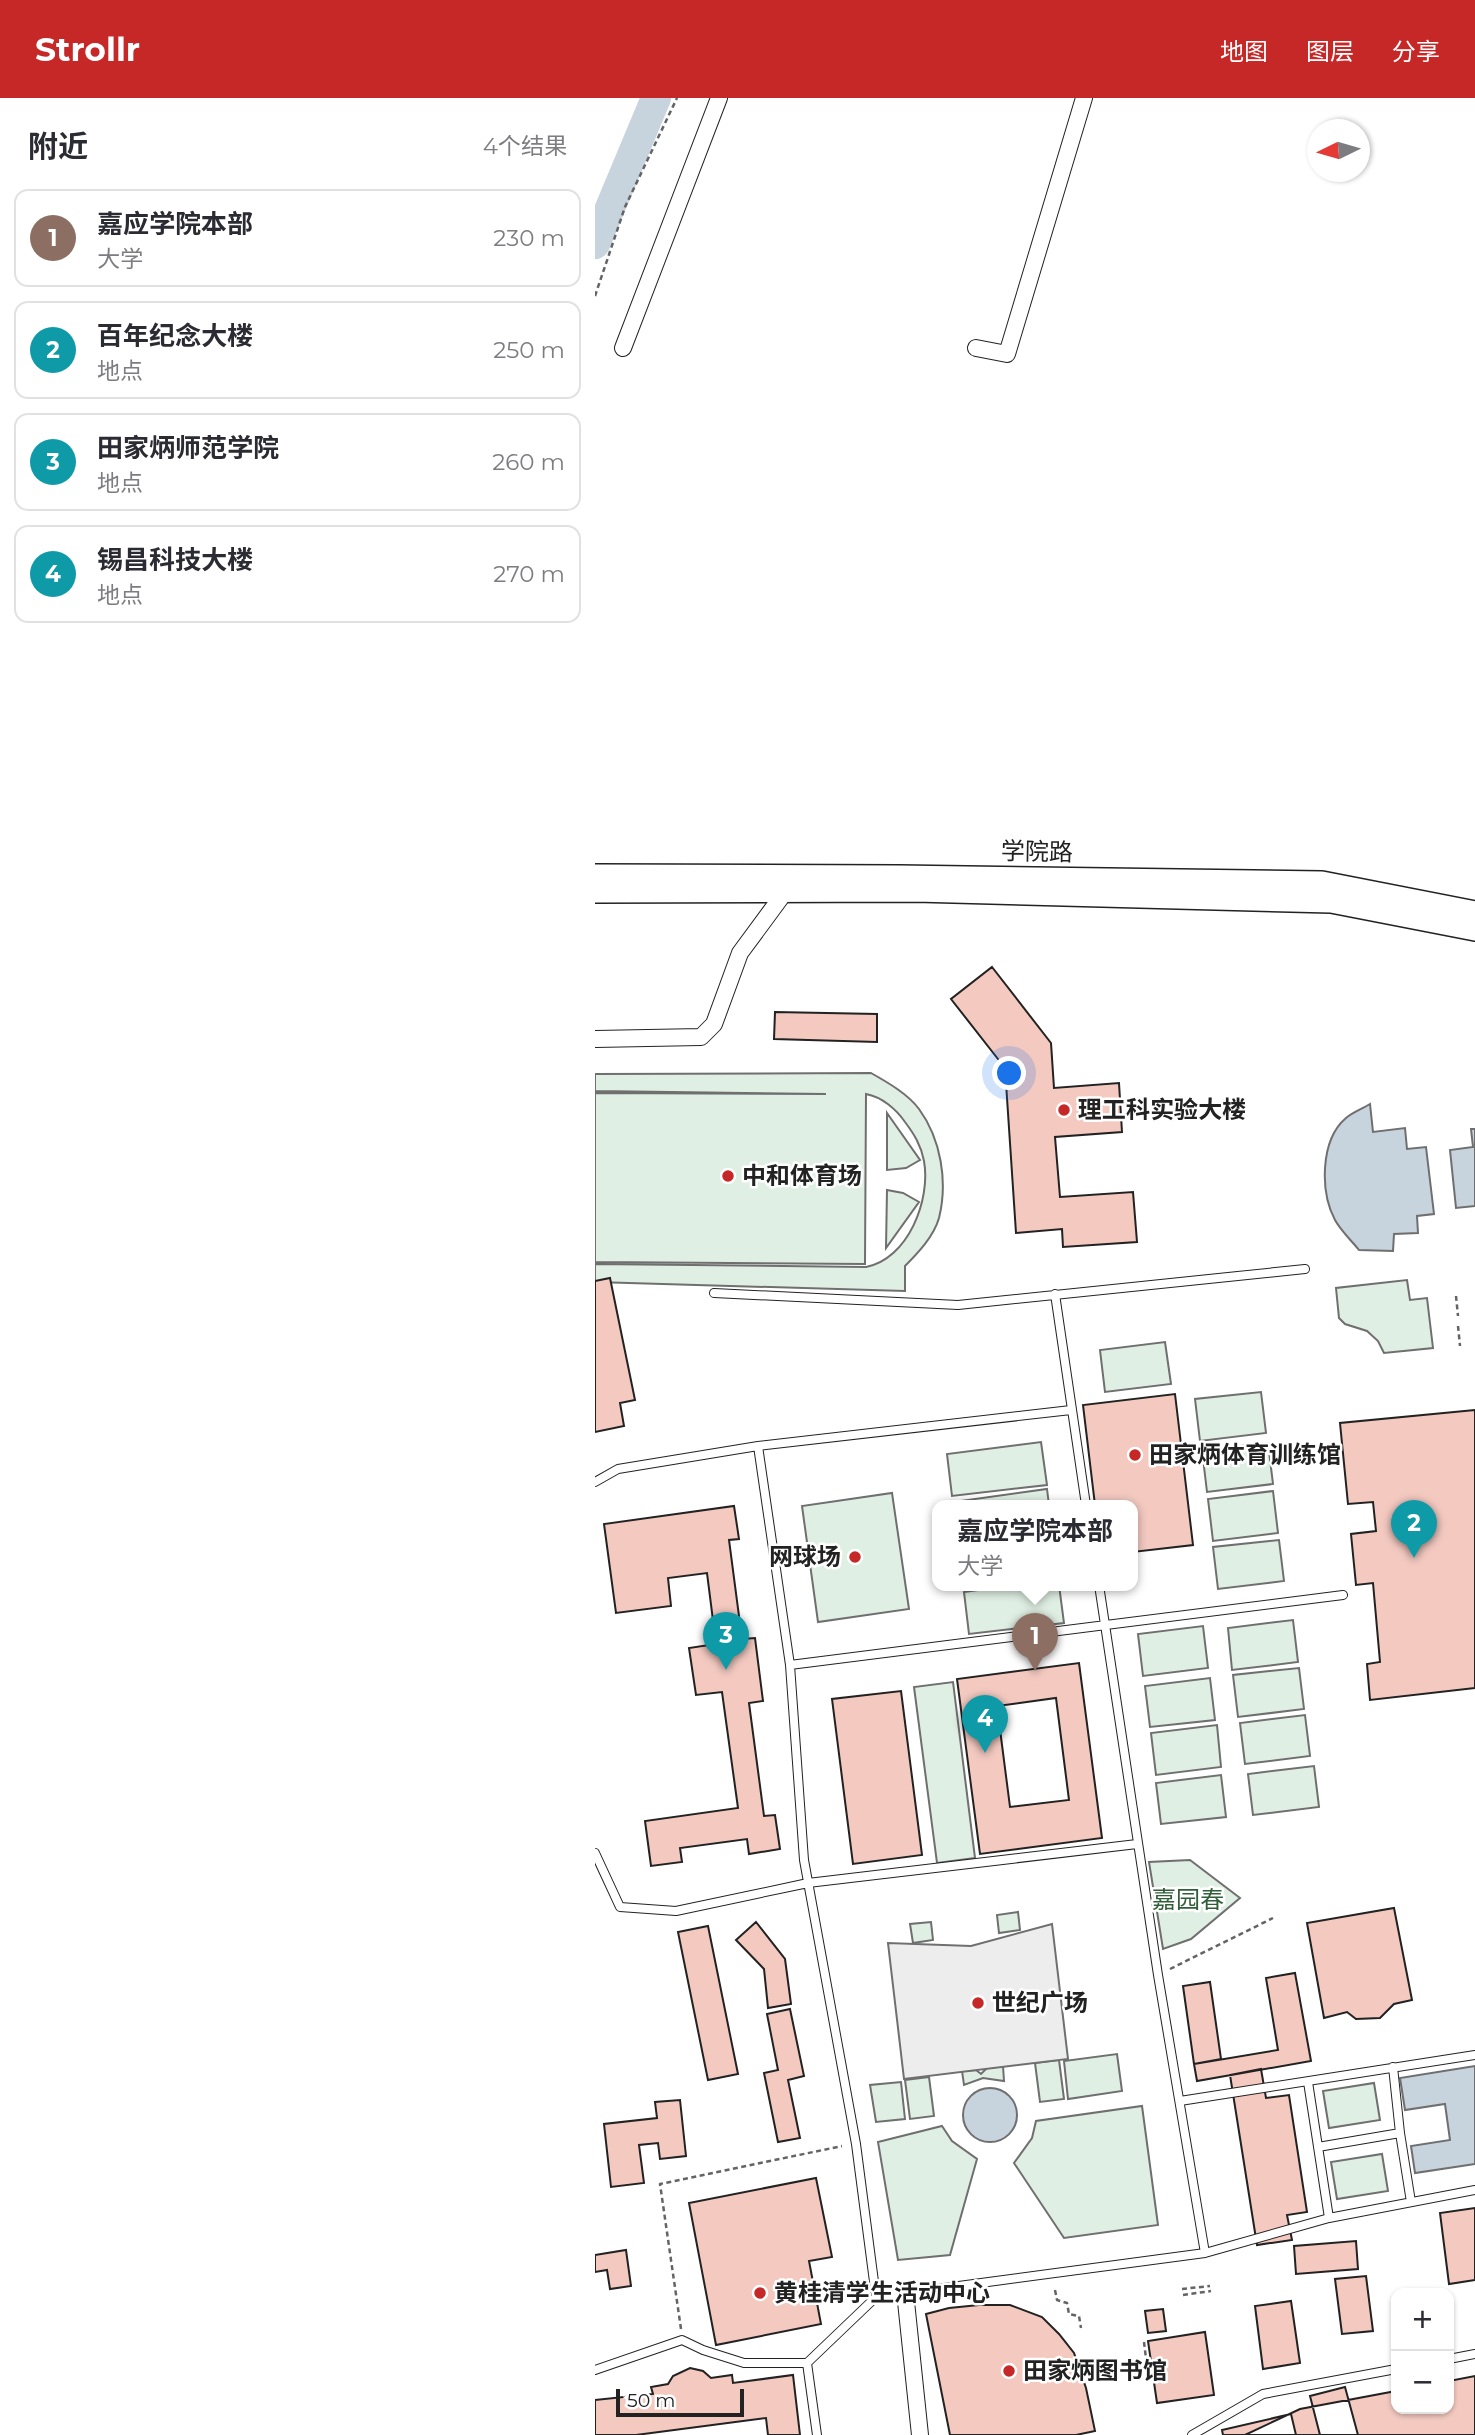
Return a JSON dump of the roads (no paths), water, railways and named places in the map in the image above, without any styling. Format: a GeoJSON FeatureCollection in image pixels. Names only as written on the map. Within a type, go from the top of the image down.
{"type":"FeatureCollection","features":[{"type":"Feature","properties":{"kind":"street"},"geometry":{"type":"LineString","coordinates":[[624,348],[719,98]]}},
{"type":"Feature","properties":{"kind":"street"},"geometry":{"type":"LineString","coordinates":[[976,348],[1007,354],[1084,98]]}},
{"type":"Feature","properties":{"kind":"street","name":"学院路"},"geometry":{"type":"LineString","coordinates":[[595,875],[1322,882],[1475,912]]}},
{"type":"Feature","properties":{"kind":"street"},"geometry":{"type":"LineString","coordinates":[[595,1039],[701,1037],[713,1024],[740,953],[785,891]]}},
{"type":"Feature","properties":{"kind":"street","name":"学院路"},"geometry":{"type":"LineString","coordinates":[[595,892],[916,891],[1331,902],[1475,930]]}},
{"type":"Feature","properties":{"kind":"street"},"geometry":{"type":"LineString","coordinates":[[905,2292],[921,2435]]}},
{"type":"Feature","properties":{"kind":"lane"},"geometry":{"type":"LineString","coordinates":[[714,1293],[958,1305],[1305,1269]]}},
{"type":"Feature","properties":{"kind":"lane"},"geometry":{"type":"LineString","coordinates":[[1055,1294],[1085,1500]]}},
{"type":"Feature","properties":{"kind":"lane"},"geometry":{"type":"LineString","coordinates":[[595,1482],[618,1469],[758,1446],[1071,1410]]}},
{"type":"Feature","properties":{"kind":"lane"},"geometry":{"type":"LineString","coordinates":[[758,1446],[790,1665],[804,1860],[856,2144],[876,2297]]}},
{"type":"Feature","properties":{"kind":"lane"},"geometry":{"type":"LineString","coordinates":[[1100,1591],[1137,1844],[1205,2253]]}},
{"type":"Feature","properties":{"kind":"lane"},"geometry":{"type":"LineString","coordinates":[[790,1665],[1343,1595]]}},
{"type":"Feature","properties":{"kind":"lane"},"geometry":{"type":"LineString","coordinates":[[595,1853],[620,1907],[676,1911],[808,1883],[1137,1844]]}},
{"type":"Feature","properties":{"kind":"lane"},"geometry":{"type":"LineString","coordinates":[[1180,2101],[1475,2055]]}},
{"type":"Feature","properties":{"kind":"lane"},"geometry":{"type":"LineString","coordinates":[[1393,2067],[1411,2202]]}},
{"type":"Feature","properties":{"kind":"lane"},"geometry":{"type":"LineString","coordinates":[[1308,2082],[1329,2218]]}},
{"type":"Feature","properties":{"kind":"lane"},"geometry":{"type":"LineString","coordinates":[[1318,2147],[1400,2133]]}},
{"type":"Feature","properties":{"kind":"lane"},"geometry":{"type":"LineString","coordinates":[[595,2370],[682,2340],[744,2363],[807,2363],[876,2297],[1205,2253],[1329,2218],[1475,2190]]}},
{"type":"Feature","properties":{"kind":"lane"},"geometry":{"type":"LineString","coordinates":[[1454,2358],[1475,2354]]}},
{"type":"Feature","properties":{"kind":"lane"},"geometry":{"type":"LineString","coordinates":[[807,2363],[817,2435]]}},
{"type":"Feature","properties":{"kind":"lane"},"geometry":{"type":"LineString","coordinates":[[1192,2435],[1263,2394],[1391,2370]]}},
{"type":"Feature","properties":{"kind":"waterway"},"geometry":{"type":"LineString","coordinates":[[595,244],[656,98]]}},
{"type":"Feature","properties":{"kind":"place","name":"理工科实验大楼"},"geometry":{"type":"Point","coordinates":[1064,1110]}},
{"type":"Feature","properties":{"kind":"place","name":"中和体育场"},"geometry":{"type":"Point","coordinates":[728,1176]}},
{"type":"Feature","properties":{"kind":"place","name":"田家炳体育训练馆"},"geometry":{"type":"Point","coordinates":[1135,1455]}},
{"type":"Feature","properties":{"kind":"place","name":"网球场"},"geometry":{"type":"Point","coordinates":[855,1557]}},
{"type":"Feature","properties":{"kind":"place","name":"百年纪念大楼"},"geometry":{"type":"Point","coordinates":[1414,1558]}},
{"type":"Feature","properties":{"kind":"place","name":"田家炳师范学院"},"geometry":{"type":"Point","coordinates":[726,1670]}},
{"type":"Feature","properties":{"kind":"place","name":"嘉应学院本部"},"geometry":{"type":"Point","coordinates":[1035,1671]}},
{"type":"Feature","properties":{"kind":"place","name":"锡昌科技大楼"},"geometry":{"type":"Point","coordinates":[985,1753]}},
{"type":"Feature","properties":{"kind":"place","name":"世纪广场"},"geometry":{"type":"Point","coordinates":[978,2003]}},
{"type":"Feature","properties":{"kind":"place","name":"黄桂清学生活动中心"},"geometry":{"type":"Point","coordinates":[760,2293]}},
{"type":"Feature","properties":{"kind":"place","name":"田家炳图书馆"},"geometry":{"type":"Point","coordinates":[1009,2371]}},
{"type":"Feature","properties":{"kind":"park label","name":"嘉园春"},"geometry":{"type":"Point","coordinates":[1188,1900]}}]}
